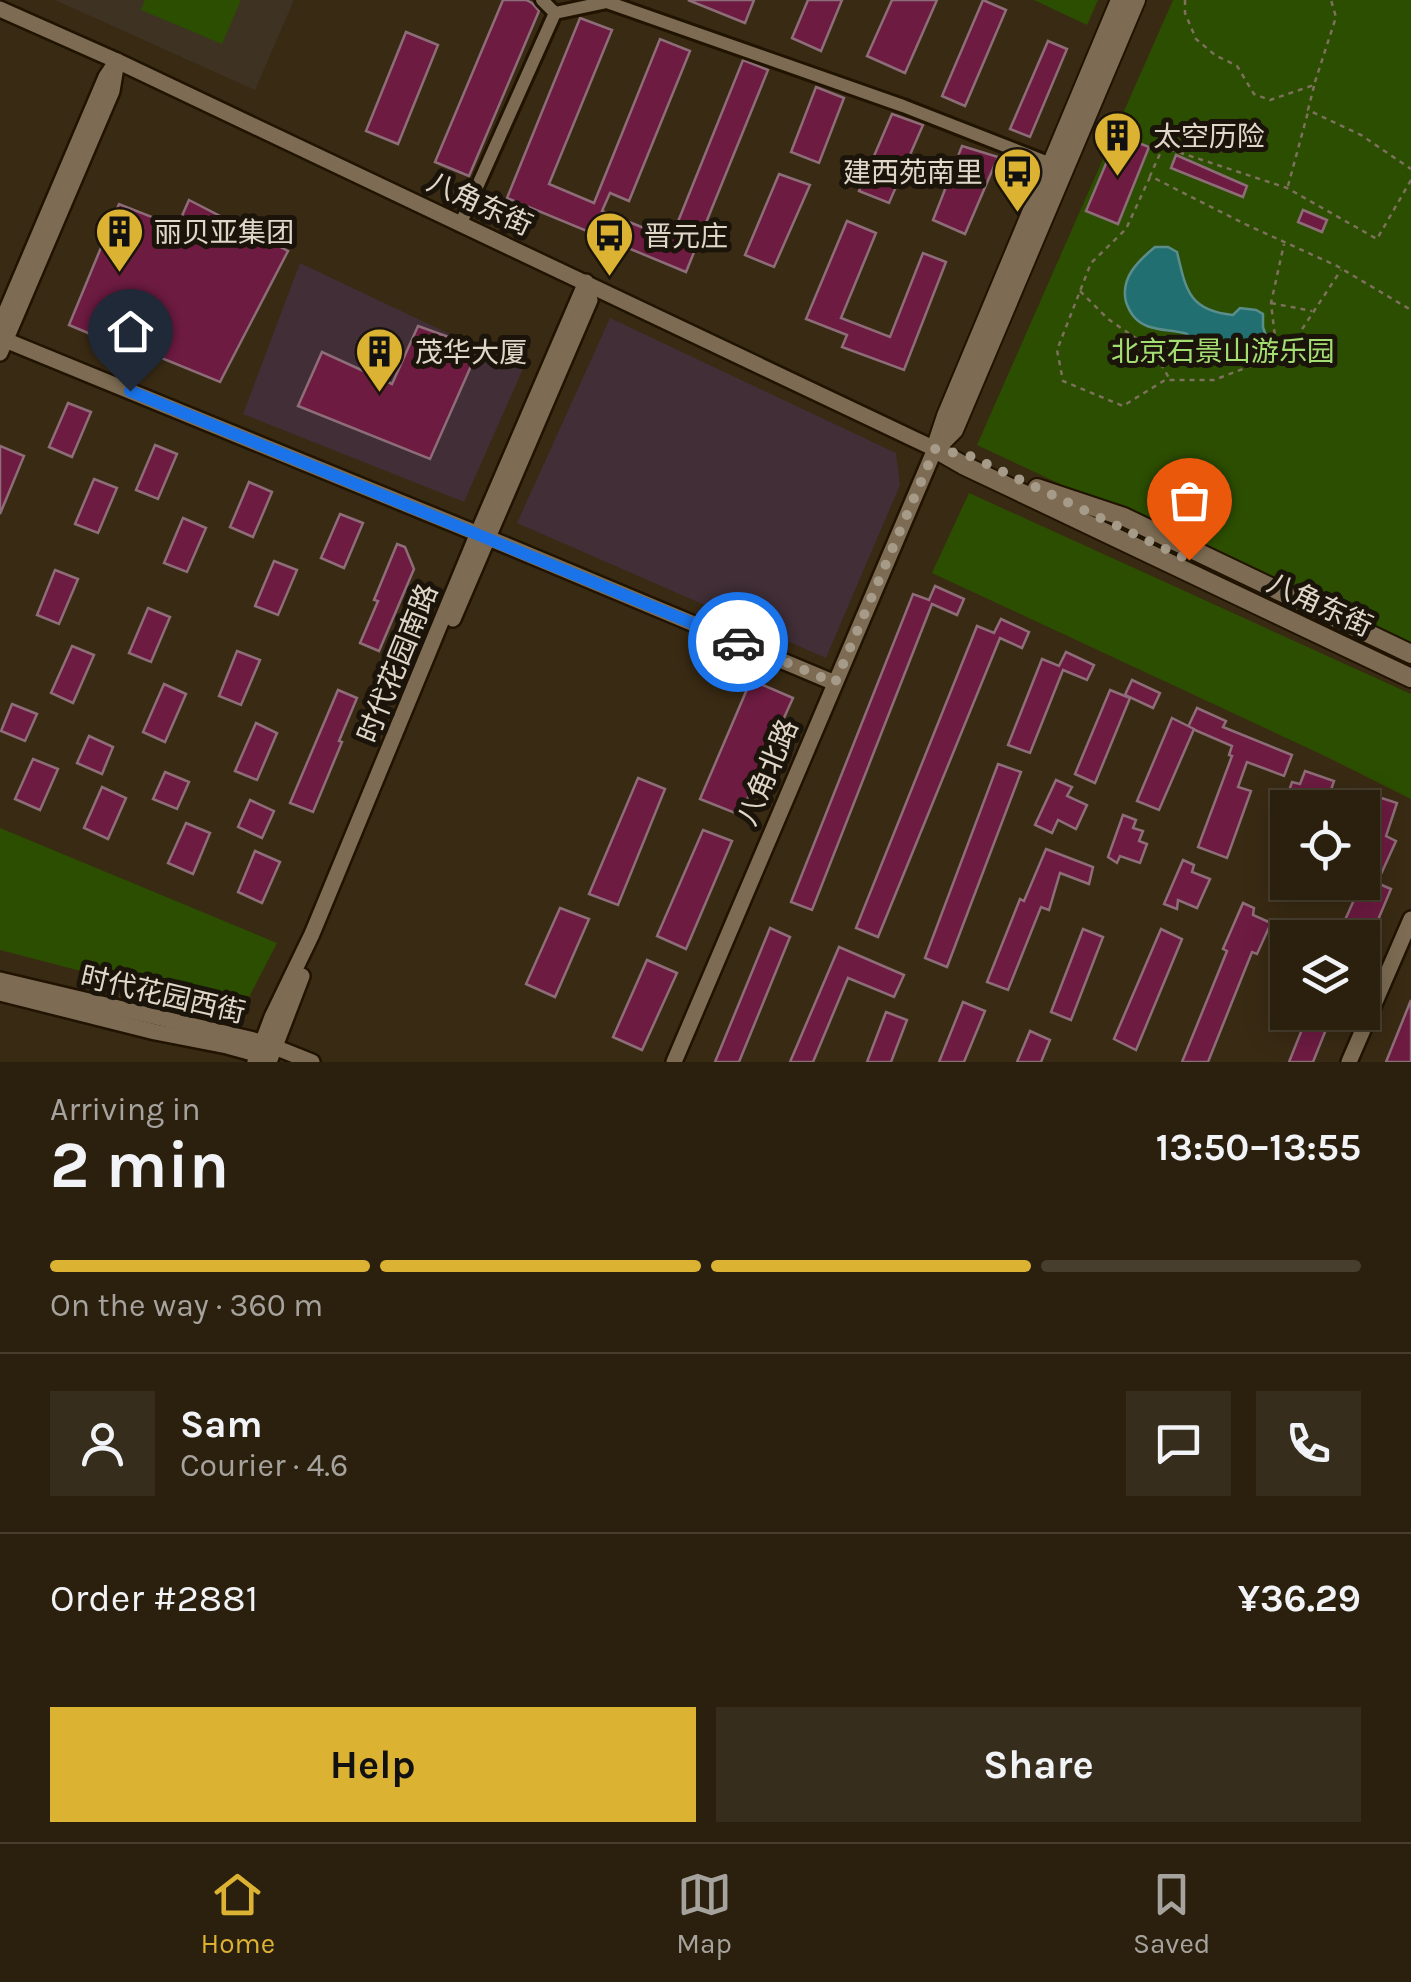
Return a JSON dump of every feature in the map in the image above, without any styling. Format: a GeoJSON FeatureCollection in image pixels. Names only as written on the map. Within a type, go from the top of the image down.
{"type":"FeatureCollection","features":[{"type":"Feature","properties":{"kind":"main road","name":"八角北路"},"geometry":{"type":"LineString","coordinates":[[935,449],[1120,0]]}},
{"type":"Feature","properties":{"kind":"main road","name":"八角北路"},"geometry":{"type":"LineString","coordinates":[[935,449],[954,430],[1136,0]]}},
{"type":"Feature","properties":{"kind":"main road","name":"八角东街"},"geometry":{"type":"LineString","coordinates":[[935,449],[970,456],[1411,665]]}},
{"type":"Feature","properties":{"kind":"main road","name":"八角东街"},"geometry":{"type":"LineString","coordinates":[[935,449],[1411,678]]}},
{"type":"Feature","properties":{"kind":"main road"},"geometry":{"type":"LineString","coordinates":[[1037,488],[1124,517],[1411,654]]}},
{"type":"Feature","properties":{"kind":"street"},"geometry":{"type":"LineString","coordinates":[[542,0],[555,14]]}},
{"type":"Feature","properties":{"kind":"street"},"geometry":{"type":"LineString","coordinates":[[555,14],[608,2],[903,106],[1051,164]]}},
{"type":"Feature","properties":{"kind":"street","name":"八角东街"},"geometry":{"type":"LineString","coordinates":[[0,9],[118,61],[935,449]]}},
{"type":"Feature","properties":{"kind":"street"},"geometry":{"type":"LineString","coordinates":[[460,225],[555,14]]}},
{"type":"Feature","properties":{"kind":"street"},"geometry":{"type":"LineString","coordinates":[[118,61],[112,90],[1,340],[835,683]]}},
{"type":"Feature","properties":{"kind":"street","name":"时代花园南路"},"geometry":{"type":"LineString","coordinates":[[267,1055],[590,284]]}},
{"type":"Feature","properties":{"kind":"street","name":"八角北路"},"geometry":{"type":"LineString","coordinates":[[674,1062],[935,449]]}},
{"type":"Feature","properties":{"kind":"street"},"geometry":{"type":"LineString","coordinates":[[1349,1062],[1411,920]]}},
{"type":"Feature","properties":{"kind":"street","name":"时代花园西街"},"geometry":{"type":"LineString","coordinates":[[0,980],[267,1055]]}},
{"type":"Feature","properties":{"kind":"street","name":"时代花园西街"},"geometry":{"type":"LineString","coordinates":[[0,993],[154,1032],[312,1062]]}},
{"type":"Feature","properties":{"kind":"path"},"geometry":{"type":"LineString","coordinates":[[1185,0],[1184,12],[1196,40],[1237,66],[1254,94],[1270,100],[1314,85]]}},
{"type":"Feature","properties":{"kind":"path"},"geometry":{"type":"LineString","coordinates":[[1287,188],[1336,17],[1330,0]]}},
{"type":"Feature","properties":{"kind":"path"},"geometry":{"type":"LineString","coordinates":[[1308,110],[1360,135],[1411,169]]}},
{"type":"Feature","properties":{"kind":"path"},"geometry":{"type":"LineString","coordinates":[[1342,268],[1286,352],[1278,356],[1214,380],[1165,380],[1123,406],[1063,381],[1057,350],[1091,262],[1126,228],[1163,147],[1287,188],[1377,239],[1411,180]]}},
{"type":"Feature","properties":{"kind":"path"},"geometry":{"type":"LineString","coordinates":[[1150,176],[1342,268],[1411,310]]}},
{"type":"Feature","properties":{"kind":"path"},"geometry":{"type":"LineString","coordinates":[[1278,356],[1271,302],[1285,242]]}},
{"type":"Feature","properties":{"kind":"path"},"geometry":{"type":"LineString","coordinates":[[1080,291],[1108,319],[1153,350],[1170,380]]}},
{"type":"Feature","properties":{"kind":"path"},"geometry":{"type":"LineString","coordinates":[[1271,302],[1313,312]]}},
{"type":"Feature","properties":{"kind":"shaded area"},"geometry":{"type":"Polygon","coordinates":[[[55,0],[294,0],[255,90],[55,0]]]}},
{"type":"Feature","properties":{"kind":"shaded area"},"geometry":{"type":"Polygon","coordinates":[[[300,263],[523,369],[464,502],[243,414],[300,263]]]}},
{"type":"Feature","properties":{"kind":"shaded area"},"geometry":{"type":"Polygon","coordinates":[[[610,318],[896,453],[900,485],[826,658],[517,523],[610,318]]]}},
{"type":"Feature","properties":{"kind":"green space"},"geometry":{"type":"Polygon","coordinates":[[[145,0],[241,0],[222,44],[141,10],[145,0]]]}},
{"type":"Feature","properties":{"kind":"green space"},"geometry":{"type":"Polygon","coordinates":[[[1034,0],[1098,0],[1087,25],[1034,0]]]}},
{"type":"Feature","properties":{"kind":"green space","name":"北京石景山游乐园"},"geometry":{"type":"Polygon","coordinates":[[[1173,0],[1411,0],[1411,649],[977,445],[1173,0]]]}},
{"type":"Feature","properties":{"kind":"green space"},"geometry":{"type":"Polygon","coordinates":[[[969,493],[1411,694],[1411,799],[932,573],[969,493]]]}},
{"type":"Feature","properties":{"kind":"green space"},"geometry":{"type":"Polygon","coordinates":[[[0,828],[277,943],[246,1003],[177,996],[0,950],[0,828]]]}},
{"type":"Feature","properties":{"kind":"water"},"geometry":{"type":"Polygon","coordinates":[[[1155,247],[1177,252],[1187,288],[1207,309],[1233,315],[1240,308],[1263,314],[1266,336],[1262,347],[1236,364],[1208,354],[1187,334],[1152,328],[1136,319],[1126,302],[1126,285],[1137,264],[1155,247]]]}},
{"type":"Feature","properties":{"kind":"building"},"geometry":{"type":"Polygon","coordinates":[[[503,0],[526,0],[539,11],[469,176],[435,162],[503,0]]]}},
{"type":"Feature","properties":{"kind":"building"},"geometry":{"type":"Polygon","coordinates":[[[688,0],[754,0],[745,23],[688,0]]]}},
{"type":"Feature","properties":{"kind":"building"},"geometry":{"type":"Polygon","coordinates":[[[808,0],[842,0],[821,51],[792,38],[808,0]]]}},
{"type":"Feature","properties":{"kind":"building"},"geometry":{"type":"Polygon","coordinates":[[[892,0],[937,0],[905,73],[867,56],[892,0]]]}},
{"type":"Feature","properties":{"kind":"building"},"geometry":{"type":"Polygon","coordinates":[[[983,0],[1006,10],[965,106],[942,96],[983,0]]]}},
{"type":"Feature","properties":{"kind":"building"},"geometry":{"type":"Polygon","coordinates":[[[580,18],[612,30],[549,184],[594,203],[660,39],[690,51],[629,201],[610,193],[602,211],[671,239],[743,60],[768,70],[686,272],[507,198],[580,18]]]}},
{"type":"Feature","properties":{"kind":"building"},"geometry":{"type":"Polygon","coordinates":[[[406,32],[438,45],[398,144],[366,131],[406,32]]]}},
{"type":"Feature","properties":{"kind":"building"},"geometry":{"type":"Polygon","coordinates":[[[1048,41],[1067,49],[1030,137],[1010,129],[1048,41]]]}},
{"type":"Feature","properties":{"kind":"building"},"geometry":{"type":"Polygon","coordinates":[[[816,87],[844,98],[819,163],[791,152],[816,87]]]}},
{"type":"Feature","properties":{"kind":"building"},"geometry":{"type":"Polygon","coordinates":[[[892,114],[923,125],[889,203],[859,191],[892,114]]]}},
{"type":"Feature","properties":{"kind":"building","name":"太空历险"},"geometry":{"type":"Polygon","coordinates":[[[1118,135],[1149,147],[1118,224],[1086,211],[1118,135]]]}},
{"type":"Feature","properties":{"kind":"building"},"geometry":{"type":"Polygon","coordinates":[[[962,146],[998,157],[965,234],[933,220],[962,146]]]}},
{"type":"Feature","properties":{"kind":"building"},"geometry":{"type":"Polygon","coordinates":[[[1176,155],[1247,186],[1243,197],[1171,168],[1176,155]]]}},
{"type":"Feature","properties":{"kind":"building"},"geometry":{"type":"Polygon","coordinates":[[[779,174],[810,185],[774,267],[745,255],[779,174]]]}},
{"type":"Feature","properties":{"kind":"building"},"geometry":{"type":"Polygon","coordinates":[[[189,200],[288,251],[220,382],[120,341],[119,346],[69,325],[119,204],[177,227],[189,200]]]}},
{"type":"Feature","properties":{"kind":"building"},"geometry":{"type":"Polygon","coordinates":[[[1303,210],[1327,220],[1322,232],[1298,222],[1303,210]]]}},
{"type":"Feature","properties":{"kind":"building"},"geometry":{"type":"Polygon","coordinates":[[[847,221],[876,233],[841,318],[890,337],[923,253],[946,262],[904,370],[842,347],[847,335],[806,319],[847,221]]]}},
{"type":"Feature","properties":{"kind":"building","name":"茂华大厦"},"geometry":{"type":"Polygon","coordinates":[[[418,326],[479,348],[430,459],[298,406],[322,352],[392,384],[418,326]]]}},
{"type":"Feature","properties":{"kind":"building"},"geometry":{"type":"Polygon","coordinates":[[[68,403],[91,412],[72,457],[49,447],[68,403]]]}},
{"type":"Feature","properties":{"kind":"building"},"geometry":{"type":"Polygon","coordinates":[[[155,445],[177,454],[158,499],[136,490],[155,445]]]}},
{"type":"Feature","properties":{"kind":"building"},"geometry":{"type":"Polygon","coordinates":[[[0,446],[24,456],[0,514],[0,446]]]}},
{"type":"Feature","properties":{"kind":"building"},"geometry":{"type":"Polygon","coordinates":[[[94,479],[117,488],[98,533],[75,524],[94,479]]]}},
{"type":"Feature","properties":{"kind":"building"},"geometry":{"type":"Polygon","coordinates":[[[249,482],[272,492],[253,537],[230,527],[249,482]]]}},
{"type":"Feature","properties":{"kind":"building"},"geometry":{"type":"Polygon","coordinates":[[[340,514],[363,523],[344,568],[321,558],[340,514]]]}},
{"type":"Feature","properties":{"kind":"building"},"geometry":{"type":"Polygon","coordinates":[[[183,518],[206,528],[187,572],[164,563],[183,518]]]}},
{"type":"Feature","properties":{"kind":"building"},"geometry":{"type":"Polygon","coordinates":[[[397,544],[405,547],[414,569],[379,651],[360,643],[397,544]]]}},
{"type":"Feature","properties":{"kind":"building"},"geometry":{"type":"Polygon","coordinates":[[[274,561],[297,570],[278,615],[255,606],[274,561]]]}},
{"type":"Feature","properties":{"kind":"building"},"geometry":{"type":"Polygon","coordinates":[[[55,570],[78,579],[59,624],[37,615],[55,570]]]}},
{"type":"Feature","properties":{"kind":"building"},"geometry":{"type":"Polygon","coordinates":[[[935,586],[964,599],[957,615],[932,604],[812,910],[791,902],[913,594],[929,600],[935,586]]]}},
{"type":"Feature","properties":{"kind":"building"},"geometry":{"type":"Polygon","coordinates":[[[148,608],[170,617],[151,662],[129,653],[148,608]]]}},
{"type":"Feature","properties":{"kind":"building"},"geometry":{"type":"Polygon","coordinates":[[[1001,619],[1029,632],[1022,648],[1000,638],[878,937],[856,928],[977,626],[994,633],[1001,619]]]}},
{"type":"Feature","properties":{"kind":"building"},"geometry":{"type":"Polygon","coordinates":[[[72,646],[94,655],[73,703],[51,693],[72,646]]]}},
{"type":"Feature","properties":{"kind":"building"},"geometry":{"type":"Polygon","coordinates":[[[237,651],[260,660],[241,705],[219,696],[237,651]]]}},
{"type":"Feature","properties":{"kind":"building"},"geometry":{"type":"Polygon","coordinates":[[[1066,652],[1094,665],[1087,680],[1063,670],[1030,753],[1008,745],[1042,659],[1059,666],[1066,652]]]}},
{"type":"Feature","properties":{"kind":"building"},"geometry":{"type":"Polygon","coordinates":[[[751,680],[793,698],[740,815],[700,799],[751,680]]]}},
{"type":"Feature","properties":{"kind":"building"},"geometry":{"type":"Polygon","coordinates":[[[1132,680],[1160,693],[1153,708],[1125,695],[1132,680]]]}},
{"type":"Feature","properties":{"kind":"building"},"geometry":{"type":"Polygon","coordinates":[[[164,684],[186,694],[165,742],[143,732],[164,684]]]}},
{"type":"Feature","properties":{"kind":"building"},"geometry":{"type":"Polygon","coordinates":[[[338,690],[357,698],[313,812],[290,803],[338,690]]]}},
{"type":"Feature","properties":{"kind":"building"},"geometry":{"type":"Polygon","coordinates":[[[1110,690],[1130,698],[1095,783],[1075,774],[1110,690]]]}},
{"type":"Feature","properties":{"kind":"building"},"geometry":{"type":"Polygon","coordinates":[[[12,704],[37,714],[25,741],[1,731],[12,704]]]}},
{"type":"Feature","properties":{"kind":"building"},"geometry":{"type":"Polygon","coordinates":[[[1197,708],[1226,721],[1223,727],[1292,755],[1284,776],[1247,762],[1238,787],[1251,791],[1227,858],[1198,847],[1232,756],[1232,746],[1188,727],[1197,708]]]}},
{"type":"Feature","properties":{"kind":"building"},"geometry":{"type":"Polygon","coordinates":[[[1172,718],[1194,729],[1159,810],[1137,801],[1172,718]]]}},
{"type":"Feature","properties":{"kind":"building"},"geometry":{"type":"Polygon","coordinates":[[[256,723],[277,733],[257,780],[235,771],[256,723]]]}},
{"type":"Feature","properties":{"kind":"building"},"geometry":{"type":"Polygon","coordinates":[[[89,736],[113,747],[102,774],[77,763],[89,736]]]}},
{"type":"Feature","properties":{"kind":"building"},"geometry":{"type":"Polygon","coordinates":[[[33,759],[58,769],[40,810],[15,799],[33,759]]]}},
{"type":"Feature","properties":{"kind":"building"},"geometry":{"type":"Polygon","coordinates":[[[998,764],[1021,772],[947,967],[925,958],[998,764]]]}},
{"type":"Feature","properties":{"kind":"building"},"geometry":{"type":"Polygon","coordinates":[[[1305,771],[1334,781],[1331,790],[1289,790],[1292,782],[1300,784],[1305,771]]]}},
{"type":"Feature","properties":{"kind":"building"},"geometry":{"type":"Polygon","coordinates":[[[165,772],[189,782],[177,809],[153,799],[165,772]]]}},
{"type":"Feature","properties":{"kind":"building"},"geometry":{"type":"Polygon","coordinates":[[[638,778],[665,789],[618,905],[589,894],[638,778]]]}},
{"type":"Feature","properties":{"kind":"building"},"geometry":{"type":"Polygon","coordinates":[[[1056,780],[1072,787],[1067,796],[1087,805],[1076,829],[1058,820],[1052,833],[1035,825],[1056,780]]]}},
{"type":"Feature","properties":{"kind":"building"},"geometry":{"type":"Polygon","coordinates":[[[102,787],[126,798],[108,839],[84,828],[102,787]]]}},
{"type":"Feature","properties":{"kind":"building"},"geometry":{"type":"Polygon","coordinates":[[[1380,798],[1397,803],[1386,836],[1396,841],[1380,876],[1380,798]]]}},
{"type":"Feature","properties":{"kind":"building"},"geometry":{"type":"Polygon","coordinates":[[[250,800],[274,811],[262,838],[238,827],[250,800]]]}},
{"type":"Feature","properties":{"kind":"building"},"geometry":{"type":"Polygon","coordinates":[[[1123,815],[1136,820],[1133,828],[1143,831],[1139,841],[1147,844],[1140,863],[1120,856],[1117,863],[1108,857],[1123,815]]]}},
{"type":"Feature","properties":{"kind":"building"},"geometry":{"type":"Polygon","coordinates":[[[186,823],[210,833],[193,874],[168,863],[186,823]]]}},
{"type":"Feature","properties":{"kind":"building"},"geometry":{"type":"Polygon","coordinates":[[[703,830],[732,841],[686,949],[657,936],[703,830]]]}},
{"type":"Feature","properties":{"kind":"building"},"geometry":{"type":"Polygon","coordinates":[[[1046,849],[1093,867],[1089,884],[1060,873],[1049,910],[1041,907],[1008,990],[987,982],[1020,899],[1024,901],[1046,849]]]}},
{"type":"Feature","properties":{"kind":"building"},"geometry":{"type":"Polygon","coordinates":[[[255,851],[280,862],[262,903],[238,892],[255,851]]]}},
{"type":"Feature","properties":{"kind":"building"},"geometry":{"type":"Polygon","coordinates":[[[1183,860],[1194,865],[1192,872],[1210,879],[1197,908],[1178,900],[1177,909],[1164,904],[1183,860]]]}},
{"type":"Feature","properties":{"kind":"building"},"geometry":{"type":"Polygon","coordinates":[[[1380,884],[1391,889],[1378,920],[1345,920],[1354,900],[1380,900],[1380,884]]]}},
{"type":"Feature","properties":{"kind":"building"},"geometry":{"type":"Polygon","coordinates":[[[1243,903],[1254,908],[1253,915],[1270,923],[1257,954],[1252,952],[1208,1062],[1182,1062],[1227,951],[1223,949],[1243,903]]]}},
{"type":"Feature","properties":{"kind":"building"},"geometry":{"type":"Polygon","coordinates":[[[560,908],[589,919],[555,997],[526,984],[560,908]]]}},
{"type":"Feature","properties":{"kind":"building"},"geometry":{"type":"Polygon","coordinates":[[[770,928],[790,937],[739,1062],[715,1062],[770,928]]]}},
{"type":"Feature","properties":{"kind":"building"},"geometry":{"type":"Polygon","coordinates":[[[1083,929],[1103,937],[1071,1020],[1051,1012],[1083,929]]]}},
{"type":"Feature","properties":{"kind":"building"},"geometry":{"type":"Polygon","coordinates":[[[1161,929],[1182,939],[1136,1050],[1114,1039],[1161,929]]]}},
{"type":"Feature","properties":{"kind":"building"},"geometry":{"type":"Polygon","coordinates":[[[839,947],[904,975],[894,997],[848,978],[813,1062],[790,1062],[839,947]]]}},
{"type":"Feature","properties":{"kind":"building"},"geometry":{"type":"Polygon","coordinates":[[[647,960],[677,973],[642,1050],[613,1037],[647,960]]]}},
{"type":"Feature","properties":{"kind":"building"},"geometry":{"type":"Polygon","coordinates":[[[1411,1000],[1411,1062],[1386,1062],[1411,1000]]]}},
{"type":"Feature","properties":{"kind":"building"},"geometry":{"type":"Polygon","coordinates":[[[963,1002],[985,1011],[964,1062],[939,1062],[963,1002]]]}},
{"type":"Feature","properties":{"kind":"building"},"geometry":{"type":"Polygon","coordinates":[[[886,1012],[907,1020],[891,1062],[867,1062],[886,1012]]]}},
{"type":"Feature","properties":{"kind":"building"},"geometry":{"type":"Polygon","coordinates":[[[1302,1030],[1326,1030],[1313,1062],[1289,1062],[1302,1030]]]}},
{"type":"Feature","properties":{"kind":"building"},"geometry":{"type":"Polygon","coordinates":[[[1030,1031],[1050,1040],[1041,1062],[1017,1062],[1030,1031]]]}},
{"type":"Feature","properties":{"kind":"way so far"},"geometry":{"type":"LineString","coordinates":[[738,642],[835,683],[935,449],[970,456],[1189,560]]}},
{"type":"Feature","properties":{"kind":"place","name":"太空历险"},"geometry":{"type":"Point","coordinates":[1118,178]}},
{"type":"Feature","properties":{"kind":"place","name":"建西苑南里"},"geometry":{"type":"Point","coordinates":[1018,214]}},
{"type":"Feature","properties":{"kind":"place","name":"丽贝亚集团"},"geometry":{"type":"Point","coordinates":[119,274]}},
{"type":"Feature","properties":{"kind":"place","name":"晋元庄"},"geometry":{"type":"Point","coordinates":[609,278]}},
{"type":"Feature","properties":{"kind":"place","name":"茂华大厦"},"geometry":{"type":"Point","coordinates":[380,394]}},
{"type":"Feature","properties":{"kind":"route"},"geometry":{"type":"LineString","coordinates":[[130,391],[738,642]]}}]}
